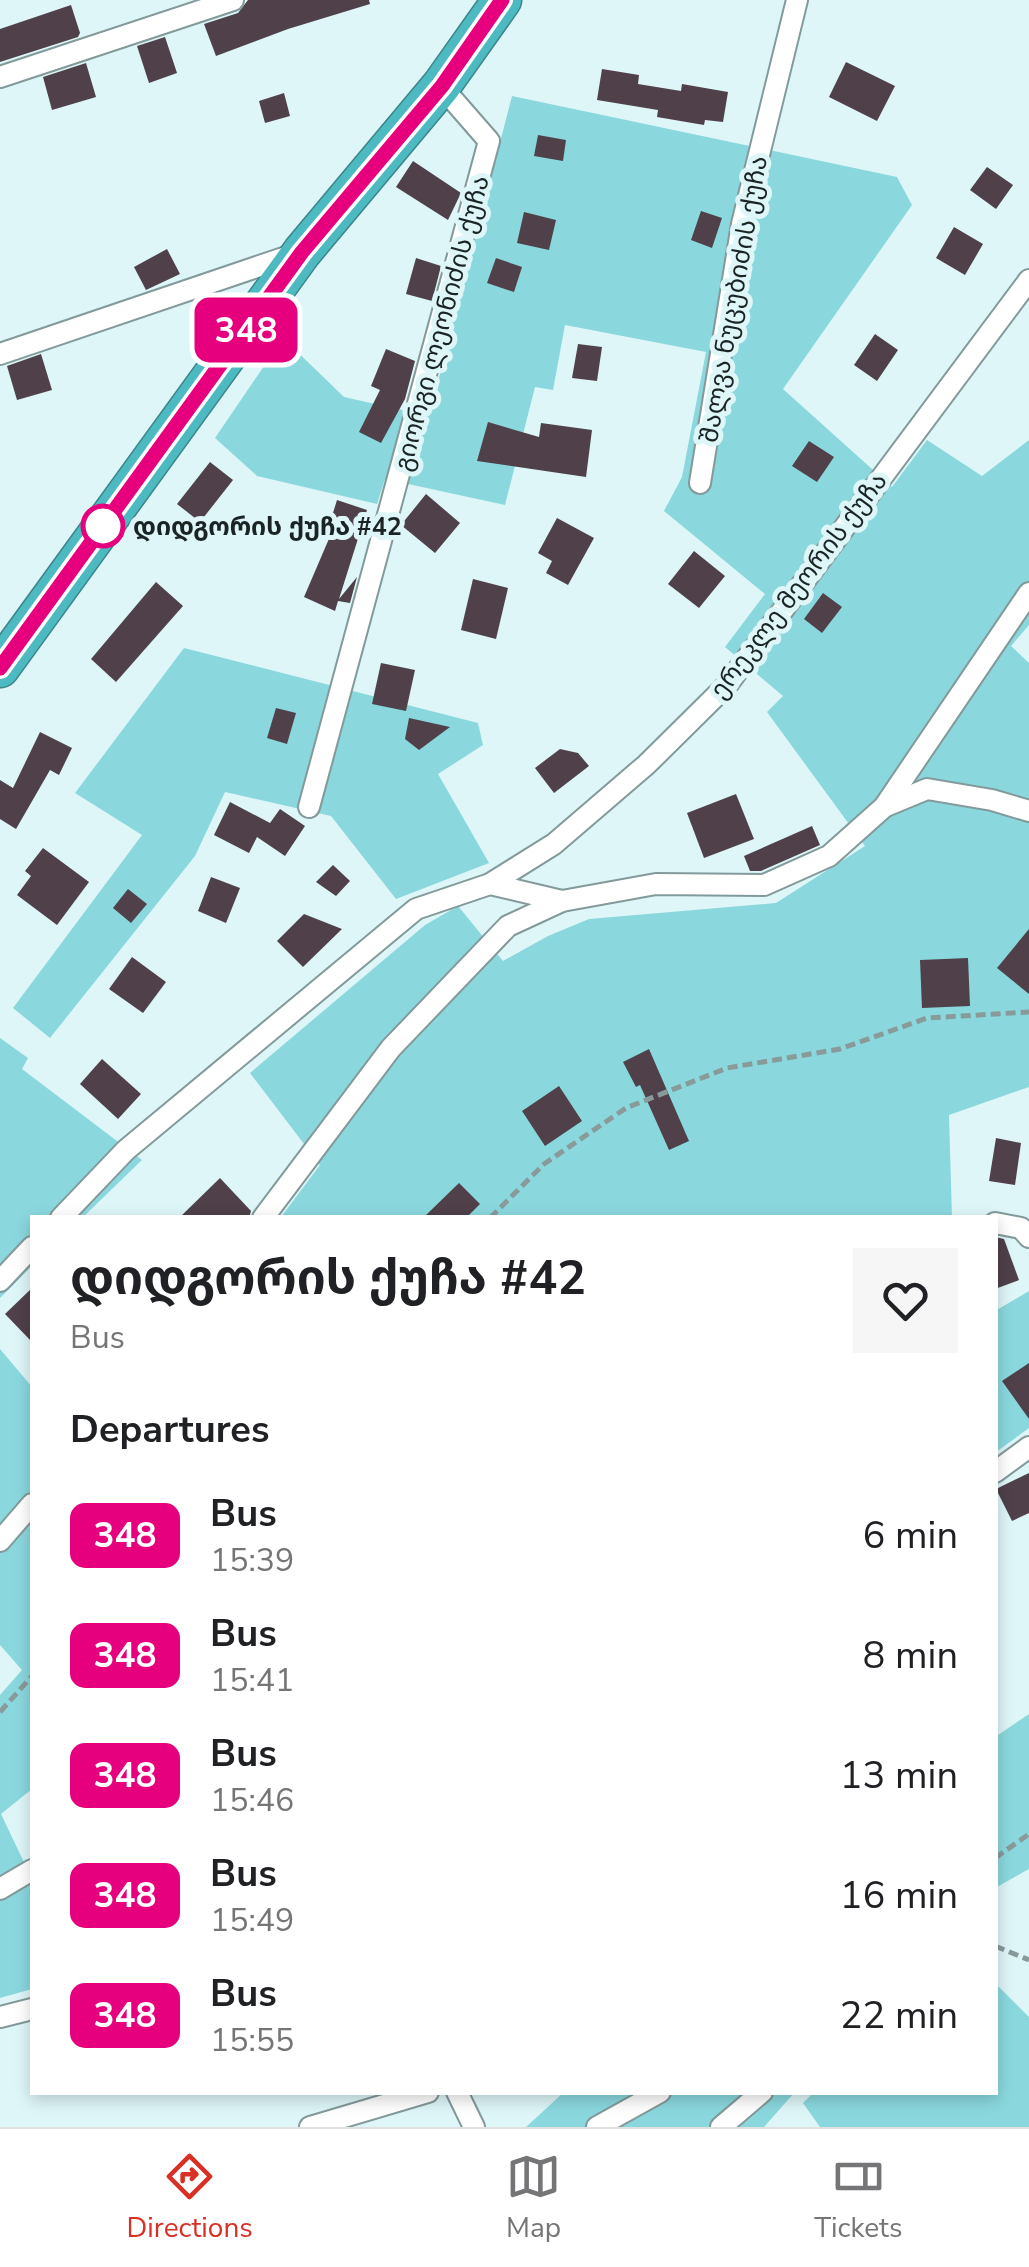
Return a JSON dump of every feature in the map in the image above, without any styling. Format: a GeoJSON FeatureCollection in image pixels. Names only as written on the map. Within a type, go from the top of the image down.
{"type":"FeatureCollection","features":[{"type":"Feature","properties":{"kind":"highway"},"geometry":{"type":"LineString","coordinates":[[0,668],[302,252],[442,86],[502,0]]}},
{"type":"Feature","properties":{"kind":"street"},"geometry":{"type":"LineString","coordinates":[[0,77],[234,0]]}},
{"type":"Feature","properties":{"kind":"street","name":"შალვა ნუცუბიძის ქუჩა"},"geometry":{"type":"LineString","coordinates":[[700,482],[742,224],[797,0]]}},
{"type":"Feature","properties":{"kind":"street","name":"გიორგი ლეონიძის ქუჩა"},"geometry":{"type":"LineString","coordinates":[[309,807],[490,141],[442,86]]}},
{"type":"Feature","properties":{"kind":"street"},"geometry":{"type":"LineString","coordinates":[[0,354],[302,252]]}},
{"type":"Feature","properties":{"kind":"street","name":"ერეკლე მეორის ქუჩა"},"geometry":{"type":"LineString","coordinates":[[64,1215],[126,1150],[416,909],[490,884],[567,833],[646,765],[727,686],[1029,280]]}},
{"type":"Feature","properties":{"kind":"street"},"geometry":{"type":"LineString","coordinates":[[264,1215],[390,1048],[508,926],[562,901],[656,884],[764,886],[829,856],[884,807],[1029,594]]}},
{"type":"Feature","properties":{"kind":"street"},"geometry":{"type":"LineString","coordinates":[[884,807],[927,789],[1029,811]]}},
{"type":"Feature","properties":{"kind":"street"},"geometry":{"type":"LineString","coordinates":[[490,884],[562,901]]}},
{"type":"Feature","properties":{"kind":"street"},"geometry":{"type":"LineString","coordinates":[[998,1224],[1021,1228],[1029,1237]]}},
{"type":"Feature","properties":{"kind":"street"},"geometry":{"type":"LineString","coordinates":[[0,1281],[30,1249]]}},
{"type":"Feature","properties":{"kind":"street"},"geometry":{"type":"LineString","coordinates":[[998,1470],[1029,1447]]}},
{"type":"Feature","properties":{"kind":"street"},"geometry":{"type":"LineString","coordinates":[[0,1542],[30,1506]]}},
{"type":"Feature","properties":{"kind":"street"},"geometry":{"type":"LineString","coordinates":[[0,1889],[30,1871]]}},
{"type":"Feature","properties":{"kind":"street"},"geometry":{"type":"LineString","coordinates":[[0,2017],[30,2009]]}},
{"type":"Feature","properties":{"kind":"street"},"geometry":{"type":"LineString","coordinates":[[310,2127],[418,2095]]}},
{"type":"Feature","properties":{"kind":"street"},"geometry":{"type":"LineString","coordinates":[[458,2095],[474,2127]]}},
{"type":"Feature","properties":{"kind":"street"},"geometry":{"type":"LineString","coordinates":[[596,2127],[655,2095]]}},
{"type":"Feature","properties":{"kind":"street"},"geometry":{"type":"LineString","coordinates":[[721,2127],[758,2095]]}},
{"type":"Feature","properties":{"kind":"path"},"geometry":{"type":"LineString","coordinates":[[493,1215],[544,1164],[626,1108],[727,1068],[840,1049],[927,1018],[1029,1012]]}},
{"type":"Feature","properties":{"kind":"path"},"geometry":{"type":"LineString","coordinates":[[0,1712],[30,1678]]}},
{"type":"Feature","properties":{"kind":"path"},"geometry":{"type":"LineString","coordinates":[[998,1856],[1029,1834]]}},
{"type":"Feature","properties":{"kind":"path"},"geometry":{"type":"LineString","coordinates":[[998,1947],[1029,1960]]}},
{"type":"Feature","properties":{"kind":"shaded area"},"geometry":{"type":"Polygon","coordinates":[[[512,96],[897,177],[912,205],[783,389],[892,487],[927,440],[982,476],[1029,440],[1029,625],[1011,646],[1029,663],[1029,1087],[949,1115],[952,1215],[282,1215],[320,1165],[250,1073],[425,925],[458,906],[503,961],[589,919],[776,903],[865,846],[767,712],[783,696],[725,647],[765,594],[664,511],[682,477],[706,352],[565,325],[553,390],[535,387],[505,505],[385,479],[377,504],[257,476],[215,438],[283,338],[344,397],[429,416],[512,96]]]}},
{"type":"Feature","properties":{"kind":"shaded area"},"geometry":{"type":"Polygon","coordinates":[[[184,648],[478,723],[483,745],[438,774],[489,863],[396,899],[331,816],[225,792],[195,856],[50,1038],[13,1008],[142,835],[75,793],[184,648]]]}},
{"type":"Feature","properties":{"kind":"shaded area"},"geometry":{"type":"Polygon","coordinates":[[[0,1038],[28,1058],[22,1069],[142,1160],[85,1215],[30,1215],[30,1268],[0,1298],[0,1038]]]}},
{"type":"Feature","properties":{"kind":"shaded area"},"geometry":{"type":"Polygon","coordinates":[[[1029,1291],[1029,1428],[999,1450],[998,1448],[998,1309],[1029,1291]]]}},
{"type":"Feature","properties":{"kind":"shaded area"},"geometry":{"type":"Polygon","coordinates":[[[0,1349],[30,1385],[30,1791],[1,1814],[30,1875],[30,1990],[0,1998],[0,1695],[22,1670],[0,1645],[0,1349]]]}},
{"type":"Feature","properties":{"kind":"shaded area"},"geometry":{"type":"Polygon","coordinates":[[[1029,1714],[1029,1869],[998,1886],[998,1735],[1029,1714]]]}},
{"type":"Feature","properties":{"kind":"shaded area"},"geometry":{"type":"Polygon","coordinates":[[[998,1986],[1029,2017],[1029,2127],[820,2127],[803,2103],[811,2095],[998,2095],[998,1986]]]}},
{"type":"Feature","properties":{"kind":"shaded area"},"geometry":{"type":"Polygon","coordinates":[[[561,2095],[792,2095],[764,2127],[526,2127],[561,2095]]]}},
{"type":"Feature","properties":{"kind":"building"},"geometry":{"type":"Polygon","coordinates":[[[248,0],[369,0],[370,4],[216,56],[204,24],[238,13],[248,0]]]}},
{"type":"Feature","properties":{"kind":"building"},"geometry":{"type":"Polygon","coordinates":[[[71,5],[78,37],[0,62],[0,29],[71,5]]]}},
{"type":"Feature","properties":{"kind":"building"},"geometry":{"type":"Polygon","coordinates":[[[165,37],[177,73],[149,83],[137,46],[165,37]]]}},
{"type":"Feature","properties":{"kind":"building"},"geometry":{"type":"Polygon","coordinates":[[[846,62],[895,86],[877,121],[829,97],[846,62]]]}},
{"type":"Feature","properties":{"kind":"building"},"geometry":{"type":"Polygon","coordinates":[[[86,63],[96,97],[52,110],[43,77],[86,63]]]}},
{"type":"Feature","properties":{"kind":"building"},"geometry":{"type":"Polygon","coordinates":[[[602,69],[639,75],[638,84],[681,91],[682,84],[728,92],[723,122],[705,120],[704,125],[657,117],[658,110],[597,100],[602,69]]]}},
{"type":"Feature","properties":{"kind":"building"},"geometry":{"type":"Polygon","coordinates":[[[284,93],[290,116],[265,123],[259,101],[284,93]]]}},
{"type":"Feature","properties":{"kind":"building"},"geometry":{"type":"Polygon","coordinates":[[[538,135],[566,140],[563,161],[534,156],[538,135]]]}},
{"type":"Feature","properties":{"kind":"building"},"geometry":{"type":"Polygon","coordinates":[[[413,161],[461,193],[448,220],[396,187],[413,161]]]}},
{"type":"Feature","properties":{"kind":"building"},"geometry":{"type":"Polygon","coordinates":[[[987,167],[1013,185],[996,209],[970,190],[987,167]]]}},
{"type":"Feature","properties":{"kind":"building"},"geometry":{"type":"Polygon","coordinates":[[[701,211],[722,218],[712,248],[691,240],[701,211]]]}},
{"type":"Feature","properties":{"kind":"building"},"geometry":{"type":"Polygon","coordinates":[[[524,212],[556,220],[549,250],[517,243],[524,212]]]}},
{"type":"Feature","properties":{"kind":"building"},"geometry":{"type":"Polygon","coordinates":[[[954,227],[983,244],[965,275],[936,258],[954,227]]]}},
{"type":"Feature","properties":{"kind":"building"},"geometry":{"type":"Polygon","coordinates":[[[167,249],[180,274],[146,290],[134,267],[167,249]]]}},
{"type":"Feature","properties":{"kind":"building"},"geometry":{"type":"Polygon","coordinates":[[[416,258],[441,266],[432,301],[406,294],[416,258]]]}},
{"type":"Feature","properties":{"kind":"building"},"geometry":{"type":"Polygon","coordinates":[[[496,258],[522,267],[514,292],[487,283],[496,258]]]}},
{"type":"Feature","properties":{"kind":"building"},"geometry":{"type":"Polygon","coordinates":[[[875,334],[898,350],[877,381],[854,365],[875,334]]]}},
{"type":"Feature","properties":{"kind":"building"},"geometry":{"type":"Polygon","coordinates":[[[578,344],[602,347],[597,381],[572,378],[578,344]]]}},
{"type":"Feature","properties":{"kind":"building"},"geometry":{"type":"Polygon","coordinates":[[[386,349],[415,361],[405,399],[381,443],[359,432],[380,390],[371,386],[386,349]]]}},
{"type":"Feature","properties":{"kind":"building"},"geometry":{"type":"Polygon","coordinates":[[[41,354],[52,390],[17,400],[7,366],[41,354]]]}},
{"type":"Feature","properties":{"kind":"building"},"geometry":{"type":"Polygon","coordinates":[[[488,422],[539,437],[541,423],[592,430],[586,477],[477,461],[488,422]]]}},
{"type":"Feature","properties":{"kind":"building"},"geometry":{"type":"Polygon","coordinates":[[[809,441],[834,457],[817,482],[792,466],[809,441]]]}},
{"type":"Feature","properties":{"kind":"building"},"geometry":{"type":"Polygon","coordinates":[[[210,462],[233,480],[200,522],[177,504],[210,462]]]}},
{"type":"Feature","properties":{"kind":"building"},"geometry":{"type":"Polygon","coordinates":[[[426,494],[460,523],[435,553],[401,525],[426,494]]]}},
{"type":"Feature","properties":{"kind":"building"},"geometry":{"type":"Polygon","coordinates":[[[337,500],[367,510],[339,599],[357,577],[350,603],[338,601],[335,611],[304,597],[331,534],[327,532],[337,500]]]}},
{"type":"Feature","properties":{"kind":"building"},"geometry":{"type":"Polygon","coordinates":[[[557,518],[594,538],[568,585],[546,573],[552,561],[538,553],[557,518]]]}},
{"type":"Feature","properties":{"kind":"building"},"geometry":{"type":"Polygon","coordinates":[[[694,551],[725,576],[699,608],[668,584],[694,551]]]}},
{"type":"Feature","properties":{"kind":"building"},"geometry":{"type":"Polygon","coordinates":[[[473,579],[508,588],[496,639],[461,630],[473,579]]]}},
{"type":"Feature","properties":{"kind":"building"},"geometry":{"type":"Polygon","coordinates":[[[156,582],[183,606],[116,682],[91,659],[156,582]]]}},
{"type":"Feature","properties":{"kind":"building"},"geometry":{"type":"Polygon","coordinates":[[[823,593],[842,607],[822,633],[804,619],[823,593]]]}},
{"type":"Feature","properties":{"kind":"building"},"geometry":{"type":"Polygon","coordinates":[[[381,663],[415,670],[406,711],[372,704],[381,663]]]}},
{"type":"Feature","properties":{"kind":"building"},"geometry":{"type":"Polygon","coordinates":[[[276,708],[296,713],[287,744],[267,738],[276,708]]]}},
{"type":"Feature","properties":{"kind":"building"},"geometry":{"type":"Polygon","coordinates":[[[409,718],[450,727],[419,750],[405,739],[409,718]]]}},
{"type":"Feature","properties":{"kind":"building"},"geometry":{"type":"Polygon","coordinates":[[[40,732],[72,748],[59,775],[50,770],[16,829],[0,819],[0,780],[13,788],[40,732]]]}},
{"type":"Feature","properties":{"kind":"building"},"geometry":{"type":"Polygon","coordinates":[[[560,749],[578,753],[589,766],[554,793],[535,768],[560,749]]]}},
{"type":"Feature","properties":{"kind":"building"},"geometry":{"type":"Polygon","coordinates":[[[736,794],[754,839],[704,858],[687,813],[736,794]]]}},
{"type":"Feature","properties":{"kind":"building"},"geometry":{"type":"Polygon","coordinates":[[[230,802],[270,823],[280,809],[305,826],[285,856],[257,837],[249,853],[214,835],[230,802]]]}},
{"type":"Feature","properties":{"kind":"building"},"geometry":{"type":"Polygon","coordinates":[[[812,826],[820,845],[761,871],[750,871],[744,856],[812,826]]]}},
{"type":"Feature","properties":{"kind":"building"},"geometry":{"type":"Polygon","coordinates":[[[43,848],[89,882],[57,925],[17,895],[31,876],[25,871],[43,848]]]}},
{"type":"Feature","properties":{"kind":"building"},"geometry":{"type":"Polygon","coordinates":[[[333,865],[350,881],[336,896],[316,882],[333,865]]]}},
{"type":"Feature","properties":{"kind":"building"},"geometry":{"type":"Polygon","coordinates":[[[211,877],[240,888],[226,923],[198,911],[211,877]]]}},
{"type":"Feature","properties":{"kind":"building"},"geometry":{"type":"Polygon","coordinates":[[[128,889],[147,904],[131,923],[113,908],[128,889]]]}},
{"type":"Feature","properties":{"kind":"building"},"geometry":{"type":"Polygon","coordinates":[[[304,914],[342,929],[303,967],[277,941],[304,914]]]}},
{"type":"Feature","properties":{"kind":"building"},"geometry":{"type":"Polygon","coordinates":[[[1029,929],[1029,994],[997,968],[1029,929]]]}},
{"type":"Feature","properties":{"kind":"building"},"geometry":{"type":"Polygon","coordinates":[[[132,957],[166,982],[143,1013],[109,989],[132,957]]]}},
{"type":"Feature","properties":{"kind":"building"},"geometry":{"type":"Polygon","coordinates":[[[968,958],[970,1006],[922,1008],[920,960],[968,958]]]}},
{"type":"Feature","properties":{"kind":"building"},"geometry":{"type":"Polygon","coordinates":[[[649,1049],[689,1141],[669,1150],[640,1085],[636,1087],[623,1062],[649,1049]]]}},
{"type":"Feature","properties":{"kind":"building"},"geometry":{"type":"Polygon","coordinates":[[[102,1059],[141,1094],[118,1119],[80,1084],[102,1059]]]}},
{"type":"Feature","properties":{"kind":"building"},"geometry":{"type":"Polygon","coordinates":[[[559,1086],[582,1121],[545,1146],[522,1111],[559,1086]]]}},
{"type":"Feature","properties":{"kind":"building"},"geometry":{"type":"Polygon","coordinates":[[[996,1138],[1021,1143],[1015,1185],[989,1181],[996,1138]]]}},
{"type":"Feature","properties":{"kind":"building"},"geometry":{"type":"Polygon","coordinates":[[[220,1178],[251,1211],[250,1215],[182,1215],[220,1178]]]}},
{"type":"Feature","properties":{"kind":"building"},"geometry":{"type":"Polygon","coordinates":[[[459,1183],[480,1204],[469,1215],[426,1215],[459,1183]]]}},
{"type":"Feature","properties":{"kind":"building"},"geometry":{"type":"Polygon","coordinates":[[[998,1238],[1004,1239],[1019,1280],[998,1288],[998,1238]]]}},
{"type":"Feature","properties":{"kind":"building"},"geometry":{"type":"Polygon","coordinates":[[[30,1290],[30,1340],[5,1314],[30,1290]]]}},
{"type":"Feature","properties":{"kind":"building"},"geometry":{"type":"Polygon","coordinates":[[[1029,1363],[1029,1419],[1002,1381],[1029,1363]]]}},
{"type":"Feature","properties":{"kind":"building"},"geometry":{"type":"Polygon","coordinates":[[[1029,1473],[1029,1513],[1012,1521],[998,1488],[1029,1473]]]}},
{"type":"Feature","properties":{"kind":"bus line","name":"348"},"geometry":{"type":"LineString","coordinates":[[0,668],[302,252],[442,86],[502,0]]}},
{"type":"Feature","properties":{"kind":"place","name":"დიდგორის ქუჩა #42"},"geometry":{"type":"Point","coordinates":[103,526]}}]}
